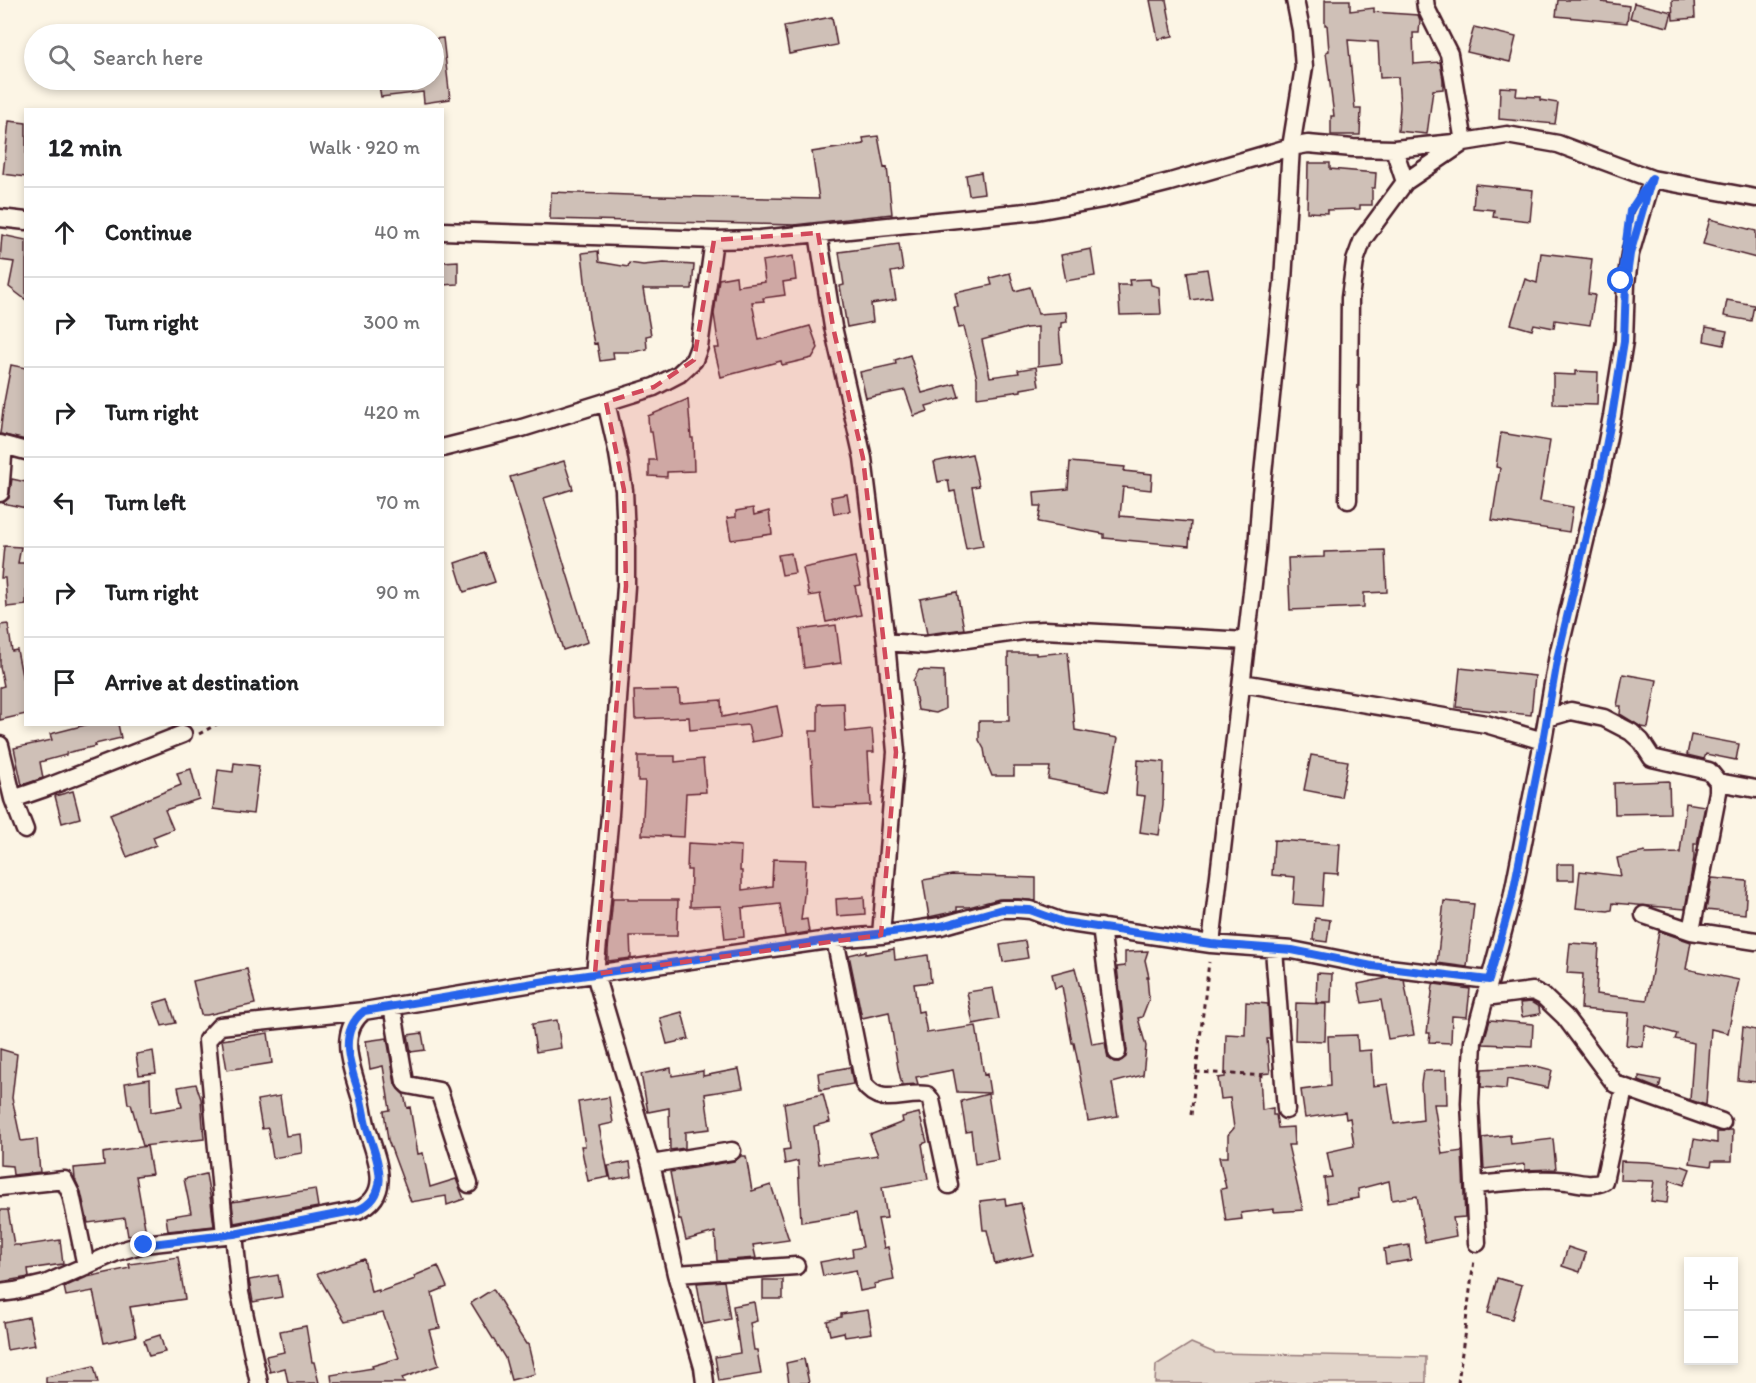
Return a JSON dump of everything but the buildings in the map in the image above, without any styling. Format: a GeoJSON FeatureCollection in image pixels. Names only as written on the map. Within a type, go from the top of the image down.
{"type":"FeatureCollection","features":[{"type":"Feature","properties":{"kind":"street"},"geometry":{"type":"LineString","coordinates":[[1211,944],[1257,549],[1283,281],[1291,147],[1304,67],[1301,30],[1294,0]]}},
{"type":"Feature","properties":{"kind":"street"},"geometry":{"type":"LineString","coordinates":[[1425,0],[1426,8],[1449,54],[1464,142]]}},
{"type":"Feature","properties":{"kind":"street"},"geometry":{"type":"LineString","coordinates":[[444,231],[714,240],[760,239],[1047,209],[1103,199],[1308,144],[1394,149],[1507,135],[1558,144],[1652,178],[1756,198]]}},
{"type":"Feature","properties":{"kind":"street"},"geometry":{"type":"LineString","coordinates":[[1348,500],[1350,298],[1355,261],[1363,239],[1406,182],[1464,142]]}},
{"type":"Feature","properties":{"kind":"street"},"geometry":{"type":"LineString","coordinates":[[1394,149],[1406,182]]}},
{"type":"Feature","properties":{"kind":"street"},"geometry":{"type":"LineString","coordinates":[[1594,454],[1614,354],[1630,211],[1652,178]]}},
{"type":"Feature","properties":{"kind":"street"},"geometry":{"type":"LineString","coordinates":[[1477,1243],[1470,1103],[1473,1042],[1512,898],[1558,655],[1599,482],[1624,341],[1626,283],[1630,254],[1652,178]]}},
{"type":"Feature","properties":{"kind":"street"},"geometry":{"type":"LineString","coordinates":[[0,218],[24,221]]}},
{"type":"Feature","properties":{"kind":"street"},"geometry":{"type":"LineString","coordinates":[[818,233],[832,327],[863,458],[886,642],[896,752],[881,935]]}},
{"type":"Feature","properties":{"kind":"street"},"geometry":{"type":"LineString","coordinates":[[444,448],[522,428],[654,387],[679,374],[694,360],[699,347],[714,240]]}},
{"type":"Feature","properties":{"kind":"street"},"geometry":{"type":"LineString","coordinates":[[606,402],[624,490],[626,586],[596,974],[651,1164],[676,1274],[703,1367],[705,1383]]}},
{"type":"Feature","properties":{"kind":"street"},"geometry":{"type":"LineString","coordinates":[[0,493],[2,444],[24,450]]}},
{"type":"Feature","properties":{"kind":"street"},"geometry":{"type":"LineString","coordinates":[[886,642],[924,645],[1045,630],[1247,641]]}},
{"type":"Feature","properties":{"kind":"street"},"geometry":{"type":"LineString","coordinates":[[1242,683],[1486,724],[1543,741]]}},
{"type":"Feature","properties":{"kind":"street"},"geometry":{"type":"LineString","coordinates":[[1547,718],[1571,711],[1604,718],[1636,736],[1652,758],[1709,771],[1719,782],[1756,789]]}},
{"type":"Feature","properties":{"kind":"street"},"geometry":{"type":"LineString","coordinates":[[8,792],[45,788],[183,734]]}},
{"type":"Feature","properties":{"kind":"street"},"geometry":{"type":"LineString","coordinates":[[0,745],[8,792],[25,830]]}},
{"type":"Feature","properties":{"kind":"street"},"geometry":{"type":"LineString","coordinates":[[1691,931],[1719,782]]}},
{"type":"Feature","properties":{"kind":"street"},"geometry":{"type":"LineString","coordinates":[[259,1383],[230,1234],[207,1040],[220,1026],[364,1011],[596,974],[835,939],[881,935],[941,926],[1002,909],[1030,910],[1063,922],[1211,944],[1292,950],[1372,966],[1489,980]]}},
{"type":"Feature","properties":{"kind":"street"},"geometry":{"type":"LineString","coordinates":[[1644,915],[1691,931],[1756,940]]}},
{"type":"Feature","properties":{"kind":"street"},"geometry":{"type":"LineString","coordinates":[[1101,927],[1117,1052]]}},
{"type":"Feature","properties":{"kind":"street"},"geometry":{"type":"LineString","coordinates":[[835,939],[864,1084],[869,1091],[882,1098],[927,1095],[931,1100],[949,1185]]}},
{"type":"Feature","properties":{"kind":"street"},"geometry":{"type":"LineString","coordinates":[[1274,949],[1286,1110]]}},
{"type":"Feature","properties":{"kind":"street"},"geometry":{"type":"LineString","coordinates":[[1485,997],[1533,991],[1543,996],[1565,1017],[1615,1084],[1722,1122]]}},
{"type":"Feature","properties":{"kind":"street"},"geometry":{"type":"LineString","coordinates":[[392,1006],[405,1082],[439,1090],[469,1184]]}},
{"type":"Feature","properties":{"kind":"street"},"geometry":{"type":"LineString","coordinates":[[0,1293],[15,1292],[45,1284],[117,1252],[144,1245],[230,1234],[358,1210],[366,1206],[378,1190],[381,1177],[361,1098],[348,1059],[350,1028],[356,1017],[364,1011]]}},
{"type":"Feature","properties":{"kind":"street"},"geometry":{"type":"LineString","coordinates":[[1474,1185],[1550,1179],[1591,1184],[1604,1181],[1624,1089]]}},
{"type":"Feature","properties":{"kind":"street"},"geometry":{"type":"LineString","coordinates":[[651,1164],[732,1151]]}},
{"type":"Feature","properties":{"kind":"street"},"geometry":{"type":"LineString","coordinates":[[0,1187],[64,1180],[71,1194],[86,1266]]}},
{"type":"Feature","properties":{"kind":"street"},"geometry":{"type":"LineString","coordinates":[[676,1274],[796,1266]]}},
{"type":"Feature","properties":{"kind":"path"},"geometry":{"type":"LineString","coordinates":[[1191,1115],[1211,944]]}},
{"type":"Feature","properties":{"kind":"path"},"geometry":{"type":"LineString","coordinates":[[1196,1072],[1282,1077]]}},
{"type":"Feature","properties":{"kind":"path"},"geometry":{"type":"LineString","coordinates":[[1458,1383],[1477,1243]]}},
{"type":"Feature","properties":{"kind":"highlighted area"},"geometry":{"type":"Polygon","coordinates":[[[818,233],[833,327],[863,458],[896,752],[881,935],[595,974],[626,586],[624,490],[606,402],[654,387],[694,360],[714,240],[818,233]]]}},
{"type":"Feature","properties":{"kind":"shaded area"},"geometry":{"type":"Polygon","coordinates":[[[1191,1343],[1215,1353],[1426,1357],[1426,1383],[1155,1383],[1156,1365],[1191,1343]]]}},
{"type":"Feature","properties":{"kind":"route"},"geometry":{"type":"LineString","coordinates":[[144,1245],[234,1234],[358,1210],[372,1201],[381,1177],[379,1164],[348,1059],[350,1028],[356,1017],[364,1011],[546,981],[941,926],[1002,909],[1030,910],[1063,922],[1211,944],[1292,950],[1372,966],[1489,980],[1512,898],[1554,686],[1558,655],[1599,482],[1624,341],[1626,283],[1630,254],[1652,178],[1630,211],[1621,281]]}}]}
